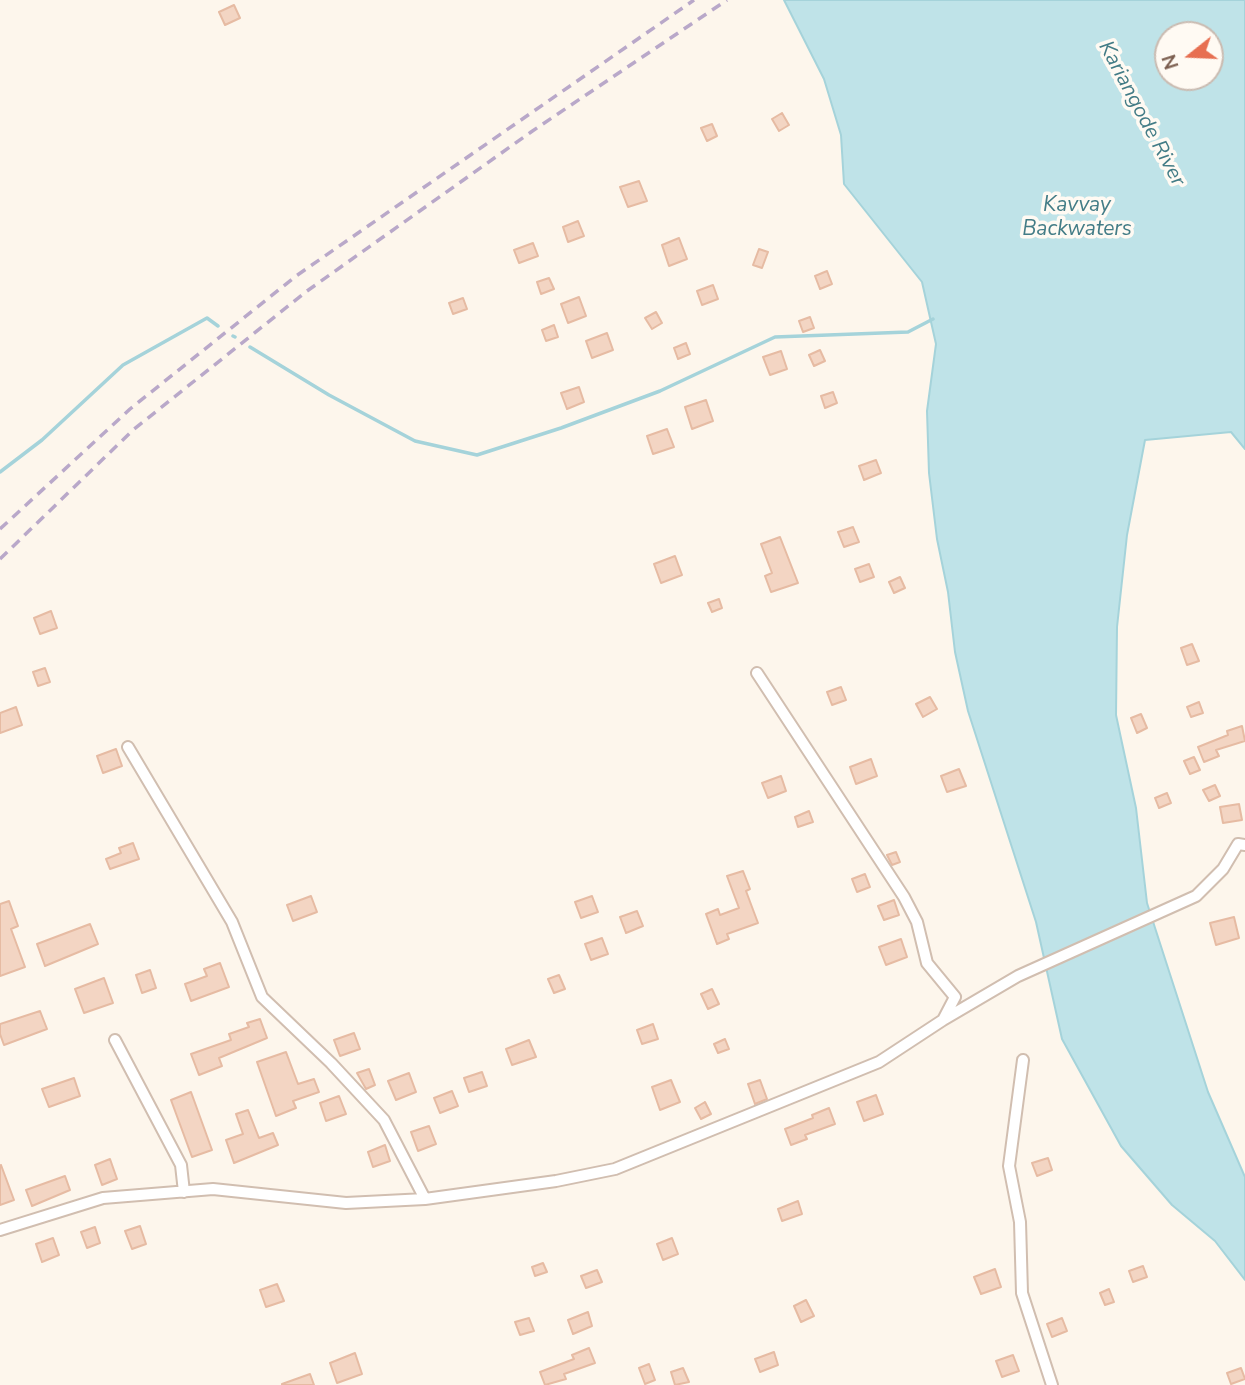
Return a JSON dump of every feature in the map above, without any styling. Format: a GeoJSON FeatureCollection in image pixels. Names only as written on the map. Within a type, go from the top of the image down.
{"type":"FeatureCollection","features":[{"type":"Feature","properties":{"kind":"street"},"geometry":{"type":"LineString","coordinates":[[757,673],[904,897],[917,922],[927,962],[955,996],[943,1020]]}},
{"type":"Feature","properties":{"kind":"street"},"geometry":{"type":"LineString","coordinates":[[128,747],[232,922],[262,997],[331,1063],[384,1121],[425,1199]]}},
{"type":"Feature","properties":{"kind":"street"},"geometry":{"type":"LineString","coordinates":[[0,1230],[103,1198],[213,1189],[346,1203],[425,1199],[556,1181],[615,1169],[879,1062],[1018,976],[1196,896],[1223,869],[1238,844],[1245,845]]}},
{"type":"Feature","properties":{"kind":"street"},"geometry":{"type":"LineString","coordinates":[[115,1040],[181,1165],[184,1192]]}},
{"type":"Feature","properties":{"kind":"street"},"geometry":{"type":"LineString","coordinates":[[1023,1060],[1009,1166],[1020,1222],[1022,1293],[1052,1385]]}},
{"type":"Feature","properties":{"kind":"water","name":"Kavvay Backwaters"},"geometry":{"type":"Polygon","coordinates":[[[784,0],[1245,0],[1245,449],[1231,432],[1145,440],[1127,535],[1117,627],[1116,715],[1136,808],[1147,903],[1208,1092],[1245,1177],[1245,1280],[1215,1241],[1172,1205],[1121,1146],[1062,1039],[1036,922],[968,711],[955,652],[929,473],[927,411],[936,344],[922,282],[844,184],[841,135],[824,79],[784,0]]]}},
{"type":"Feature","properties":{"kind":"building"},"geometry":{"type":"Polygon","coordinates":[[[234,5],[240,18],[225,25],[219,12],[234,5]]]}},
{"type":"Feature","properties":{"kind":"building"},"geometry":{"type":"Polygon","coordinates":[[[782,113],[789,125],[779,131],[772,119],[782,113]]]}},
{"type":"Feature","properties":{"kind":"building"},"geometry":{"type":"Polygon","coordinates":[[[712,124],[717,136],[707,141],[701,128],[712,124]]]}},
{"type":"Feature","properties":{"kind":"building"},"geometry":{"type":"Polygon","coordinates":[[[639,181],[647,201],[628,207],[620,187],[639,181]]]}},
{"type":"Feature","properties":{"kind":"building"},"geometry":{"type":"Polygon","coordinates":[[[578,221],[584,236],[568,242],[563,227],[578,221]]]}},
{"type":"Feature","properties":{"kind":"building"},"geometry":{"type":"Polygon","coordinates":[[[679,238],[687,259],[669,266],[662,245],[679,238]]]}},
{"type":"Feature","properties":{"kind":"building"},"geometry":{"type":"Polygon","coordinates":[[[533,243],[538,256],[519,263],[514,250],[533,243]]]}},
{"type":"Feature","properties":{"kind":"building"},"geometry":{"type":"Polygon","coordinates":[[[759,249],[768,252],[762,268],[753,265],[759,249]]]}},
{"type":"Feature","properties":{"kind":"building"},"geometry":{"type":"Polygon","coordinates":[[[827,271],[832,284],[820,289],[815,276],[827,271]]]}},
{"type":"Feature","properties":{"kind":"building"},"geometry":{"type":"Polygon","coordinates":[[[549,278],[554,289],[541,294],[537,282],[549,278]]]}},
{"type":"Feature","properties":{"kind":"building"},"geometry":{"type":"Polygon","coordinates":[[[713,285],[718,299],[702,305],[697,291],[713,285]]]}},
{"type":"Feature","properties":{"kind":"building"},"geometry":{"type":"Polygon","coordinates":[[[579,297],[586,316],[568,323],[561,304],[579,297]]]}},
{"type":"Feature","properties":{"kind":"building"},"geometry":{"type":"Polygon","coordinates":[[[463,298],[467,309],[453,314],[449,303],[463,298]]]}},
{"type":"Feature","properties":{"kind":"building"},"geometry":{"type":"Polygon","coordinates":[[[656,312],[662,323],[652,329],[645,318],[656,312]]]}},
{"type":"Feature","properties":{"kind":"building"},"geometry":{"type":"Polygon","coordinates":[[[810,317],[814,328],[803,332],[799,321],[810,317]]]}},
{"type":"Feature","properties":{"kind":"building"},"geometry":{"type":"Polygon","coordinates":[[[554,325],[558,337],[546,341],[542,330],[554,325]]]}},
{"type":"Feature","properties":{"kind":"building"},"geometry":{"type":"Polygon","coordinates":[[[607,333],[613,350],[592,358],[586,341],[607,333]]]}},
{"type":"Feature","properties":{"kind":"building"},"geometry":{"type":"Polygon","coordinates":[[[686,343],[690,354],[678,359],[674,348],[686,343]]]}},
{"type":"Feature","properties":{"kind":"building"},"geometry":{"type":"Polygon","coordinates":[[[820,350],[825,361],[814,366],[809,355],[820,350]]]}},
{"type":"Feature","properties":{"kind":"building"},"geometry":{"type":"Polygon","coordinates":[[[781,351],[787,369],[770,375],[763,357],[781,351]]]}},
{"type":"Feature","properties":{"kind":"building"},"geometry":{"type":"Polygon","coordinates":[[[579,387],[584,402],[567,409],[561,393],[579,387]]]}},
{"type":"Feature","properties":{"kind":"building"},"geometry":{"type":"Polygon","coordinates":[[[833,392],[837,403],[825,408],[821,396],[833,392]]]}},
{"type":"Feature","properties":{"kind":"building"},"geometry":{"type":"Polygon","coordinates":[[[706,400],[713,421],[692,429],[685,407],[706,400]]]}},
{"type":"Feature","properties":{"kind":"building"},"geometry":{"type":"Polygon","coordinates":[[[667,429],[674,447],[653,454],[647,436],[667,429]]]}},
{"type":"Feature","properties":{"kind":"building"},"geometry":{"type":"Polygon","coordinates":[[[876,460],[881,473],[864,480],[859,466],[876,460]]]}},
{"type":"Feature","properties":{"kind":"building"},"geometry":{"type":"Polygon","coordinates":[[[853,527],[859,542],[844,547],[838,532],[853,527]]]}},
{"type":"Feature","properties":{"kind":"building"},"geometry":{"type":"Polygon","coordinates":[[[780,537],[798,583],[771,592],[765,576],[772,573],[761,544],[780,537]]]}},
{"type":"Feature","properties":{"kind":"building"},"geometry":{"type":"Polygon","coordinates":[[[675,556],[682,575],[661,583],[654,564],[675,556]]]}},
{"type":"Feature","properties":{"kind":"building"},"geometry":{"type":"Polygon","coordinates":[[[869,564],[874,577],[860,582],[855,569],[869,564]]]}},
{"type":"Feature","properties":{"kind":"building"},"geometry":{"type":"Polygon","coordinates":[[[900,577],[905,588],[894,593],[889,582],[900,577]]]}},
{"type":"Feature","properties":{"kind":"building"},"geometry":{"type":"Polygon","coordinates":[[[719,599],[722,608],[712,612],[708,603],[719,599]]]}},
{"type":"Feature","properties":{"kind":"building"},"geometry":{"type":"Polygon","coordinates":[[[51,611],[57,628],[40,634],[34,618],[51,611]]]}},
{"type":"Feature","properties":{"kind":"building"},"geometry":{"type":"Polygon","coordinates":[[[1192,644],[1199,661],[1187,665],[1181,648],[1192,644]]]}},
{"type":"Feature","properties":{"kind":"building"},"geometry":{"type":"Polygon","coordinates":[[[45,668],[50,682],[38,686],[33,672],[45,668]]]}},
{"type":"Feature","properties":{"kind":"building"},"geometry":{"type":"Polygon","coordinates":[[[841,687],[846,700],[832,705],[827,692],[841,687]]]}},
{"type":"Feature","properties":{"kind":"building"},"geometry":{"type":"Polygon","coordinates":[[[930,697],[937,709],[923,717],[916,704],[930,697]]]}},
{"type":"Feature","properties":{"kind":"building"},"geometry":{"type":"Polygon","coordinates":[[[1199,702],[1203,713],[1191,717],[1187,707],[1199,702]]]}},
{"type":"Feature","properties":{"kind":"building"},"geometry":{"type":"Polygon","coordinates":[[[16,707],[22,725],[0,733],[0,713],[16,707]]]}},
{"type":"Feature","properties":{"kind":"building"},"geometry":{"type":"Polygon","coordinates":[[[1141,714],[1147,728],[1137,733],[1131,718],[1141,714]]]}},
{"type":"Feature","properties":{"kind":"building"},"geometry":{"type":"Polygon","coordinates":[[[1242,726],[1245,741],[1216,750],[1219,756],[1204,762],[1198,747],[1242,726]]]}},
{"type":"Feature","properties":{"kind":"building"},"geometry":{"type":"Polygon","coordinates":[[[116,749],[122,766],[103,773],[97,756],[116,749]]]}},
{"type":"Feature","properties":{"kind":"building"},"geometry":{"type":"Polygon","coordinates":[[[1194,757],[1200,770],[1190,774],[1184,761],[1194,757]]]}},
{"type":"Feature","properties":{"kind":"building"},"geometry":{"type":"Polygon","coordinates":[[[871,759],[877,776],[856,784],[850,767],[871,759]]]}},
{"type":"Feature","properties":{"kind":"building"},"geometry":{"type":"Polygon","coordinates":[[[959,769],[966,786],[947,792],[941,776],[959,769]]]}},
{"type":"Feature","properties":{"kind":"building"},"geometry":{"type":"Polygon","coordinates":[[[781,776],[786,791],[768,798],[762,783],[781,776]]]}},
{"type":"Feature","properties":{"kind":"building"},"geometry":{"type":"Polygon","coordinates":[[[1215,785],[1220,796],[1209,801],[1203,790],[1215,785]]]}},
{"type":"Feature","properties":{"kind":"building"},"geometry":{"type":"Polygon","coordinates":[[[1167,793],[1171,803],[1159,808],[1155,798],[1167,793]]]}},
{"type":"Feature","properties":{"kind":"building"},"geometry":{"type":"Polygon","coordinates":[[[1239,804],[1242,820],[1223,823],[1220,807],[1239,804]]]}},
{"type":"Feature","properties":{"kind":"building"},"geometry":{"type":"Polygon","coordinates":[[[809,811],[813,822],[798,827],[795,817],[809,811]]]}},
{"type":"Feature","properties":{"kind":"building"},"geometry":{"type":"Polygon","coordinates":[[[133,843],[139,859],[110,869],[106,859],[121,853],[119,848],[133,843]]]}},
{"type":"Feature","properties":{"kind":"building"},"geometry":{"type":"Polygon","coordinates":[[[896,852],[900,862],[892,865],[887,855],[896,852]]]}},
{"type":"Feature","properties":{"kind":"building"},"geometry":{"type":"Polygon","coordinates":[[[743,871],[750,889],[746,891],[758,923],[727,934],[729,939],[717,944],[706,914],[718,909],[720,915],[739,908],[727,876],[743,871]]]}},
{"type":"Feature","properties":{"kind":"building"},"geometry":{"type":"Polygon","coordinates":[[[865,874],[870,887],[857,892],[852,879],[865,874]]]}},
{"type":"Feature","properties":{"kind":"building"},"geometry":{"type":"Polygon","coordinates":[[[311,896],[317,912],[293,921],[287,905],[311,896]]]}},
{"type":"Feature","properties":{"kind":"building"},"geometry":{"type":"Polygon","coordinates":[[[592,896],[598,912],[581,918],[575,902],[592,896]]]}},
{"type":"Feature","properties":{"kind":"building"},"geometry":{"type":"Polygon","coordinates":[[[894,900],[899,915],[884,920],[878,906],[894,900]]]}},
{"type":"Feature","properties":{"kind":"building"},"geometry":{"type":"Polygon","coordinates":[[[9,901],[18,926],[11,929],[25,967],[0,976],[0,904],[9,901]]]}},
{"type":"Feature","properties":{"kind":"building"},"geometry":{"type":"Polygon","coordinates":[[[637,911],[643,926],[626,933],[620,917],[637,911]]]}},
{"type":"Feature","properties":{"kind":"building"},"geometry":{"type":"Polygon","coordinates":[[[1234,917],[1239,938],[1216,945],[1210,923],[1234,917]]]}},
{"type":"Feature","properties":{"kind":"building"},"geometry":{"type":"Polygon","coordinates":[[[90,924],[98,944],[45,966],[37,944],[90,924]]]}},
{"type":"Feature","properties":{"kind":"building"},"geometry":{"type":"Polygon","coordinates":[[[602,938],[608,954],[591,960],[585,944],[602,938]]]}},
{"type":"Feature","properties":{"kind":"building"},"geometry":{"type":"Polygon","coordinates":[[[901,939],[907,957],[886,965],[879,947],[901,939]]]}},
{"type":"Feature","properties":{"kind":"building"},"geometry":{"type":"Polygon","coordinates":[[[220,963],[229,987],[191,1001],[185,984],[207,976],[204,969],[220,963]]]}},
{"type":"Feature","properties":{"kind":"building"},"geometry":{"type":"Polygon","coordinates":[[[150,970],[156,988],[142,993],[136,975],[150,970]]]}},
{"type":"Feature","properties":{"kind":"building"},"geometry":{"type":"Polygon","coordinates":[[[559,975],[565,989],[554,993],[548,979],[559,975]]]}},
{"type":"Feature","properties":{"kind":"building"},"geometry":{"type":"Polygon","coordinates":[[[104,978],[113,1003],[84,1013],[75,989],[104,978]]]}},
{"type":"Feature","properties":{"kind":"building"},"geometry":{"type":"Polygon","coordinates":[[[712,989],[719,1004],[708,1009],[701,994],[712,989]]]}},
{"type":"Feature","properties":{"kind":"building"},"geometry":{"type":"Polygon","coordinates":[[[40,1011],[47,1029],[4,1045],[0,1024],[40,1011]]]}},
{"type":"Feature","properties":{"kind":"building"},"geometry":{"type":"Polygon","coordinates":[[[260,1019],[267,1038],[219,1058],[222,1066],[199,1075],[191,1054],[231,1040],[229,1034],[249,1027],[247,1023],[260,1019]]]}},
{"type":"Feature","properties":{"kind":"building"},"geometry":{"type":"Polygon","coordinates":[[[653,1024],[658,1039],[642,1044],[637,1030],[653,1024]]]}},
{"type":"Feature","properties":{"kind":"building"},"geometry":{"type":"Polygon","coordinates":[[[354,1033],[360,1049],[340,1056],[334,1040],[354,1033]]]}},
{"type":"Feature","properties":{"kind":"building"},"geometry":{"type":"Polygon","coordinates":[[[725,1039],[729,1049],[718,1053],[714,1044],[725,1039]]]}},
{"type":"Feature","properties":{"kind":"building"},"geometry":{"type":"Polygon","coordinates":[[[529,1040],[536,1057],[512,1065],[506,1049],[529,1040]]]}},
{"type":"Feature","properties":{"kind":"building"},"geometry":{"type":"Polygon","coordinates":[[[286,1052],[298,1084],[314,1079],[319,1092],[293,1101],[296,1108],[276,1116],[257,1062],[286,1052]]]}},
{"type":"Feature","properties":{"kind":"building"},"geometry":{"type":"Polygon","coordinates":[[[369,1069],[375,1085],[366,1089],[357,1073],[369,1069]]]}},
{"type":"Feature","properties":{"kind":"building"},"geometry":{"type":"Polygon","coordinates":[[[482,1072],[487,1086],[469,1092],[464,1078],[482,1072]]]}},
{"type":"Feature","properties":{"kind":"building"},"geometry":{"type":"Polygon","coordinates":[[[409,1073],[416,1092],[396,1100],[388,1081],[409,1073]]]}},
{"type":"Feature","properties":{"kind":"building"},"geometry":{"type":"Polygon","coordinates":[[[74,1078],[80,1096],[49,1107],[42,1089],[74,1078]]]}},
{"type":"Feature","properties":{"kind":"building"},"geometry":{"type":"Polygon","coordinates":[[[671,1080],[680,1102],[660,1110],[652,1087],[671,1080]]]}},
{"type":"Feature","properties":{"kind":"building"},"geometry":{"type":"Polygon","coordinates":[[[760,1080],[767,1099],[755,1104],[748,1084],[760,1080]]]}},
{"type":"Feature","properties":{"kind":"building"},"geometry":{"type":"Polygon","coordinates":[[[452,1091],[458,1106],[440,1113],[434,1098],[452,1091]]]}},
{"type":"Feature","properties":{"kind":"building"},"geometry":{"type":"Polygon","coordinates":[[[191,1092],[212,1150],[192,1157],[171,1100],[191,1092]]]}},
{"type":"Feature","properties":{"kind":"building"},"geometry":{"type":"Polygon","coordinates":[[[876,1095],[883,1114],[864,1121],[857,1102],[876,1095]]]}},
{"type":"Feature","properties":{"kind":"building"},"geometry":{"type":"Polygon","coordinates":[[[339,1096],[346,1114],[326,1121],[320,1103],[339,1096]]]}},
{"type":"Feature","properties":{"kind":"building"},"geometry":{"type":"Polygon","coordinates":[[[705,1102],[711,1114],[701,1119],[695,1108],[705,1102]]]}},
{"type":"Feature","properties":{"kind":"building"},"geometry":{"type":"Polygon","coordinates":[[[829,1108],[835,1124],[805,1135],[807,1139],[791,1145],[785,1129],[813,1118],[812,1115],[829,1108]]]}},
{"type":"Feature","properties":{"kind":"building"},"geometry":{"type":"Polygon","coordinates":[[[248,1110],[259,1138],[273,1133],[278,1145],[234,1163],[226,1140],[243,1134],[236,1114],[248,1110]]]}},
{"type":"Feature","properties":{"kind":"building"},"geometry":{"type":"Polygon","coordinates":[[[429,1126],[436,1144],[418,1151],[411,1132],[429,1126]]]}},
{"type":"Feature","properties":{"kind":"building"},"geometry":{"type":"Polygon","coordinates":[[[385,1145],[390,1161],[373,1167],[368,1152],[385,1145]]]}},
{"type":"Feature","properties":{"kind":"building"},"geometry":{"type":"Polygon","coordinates":[[[1048,1158],[1052,1170],[1037,1176],[1032,1163],[1048,1158]]]}},
{"type":"Feature","properties":{"kind":"building"},"geometry":{"type":"Polygon","coordinates":[[[110,1159],[117,1179],[102,1185],[95,1165],[110,1159]]]}},
{"type":"Feature","properties":{"kind":"building"},"geometry":{"type":"Polygon","coordinates":[[[0,1166],[14,1200],[0,1205],[0,1166]]]}},
{"type":"Feature","properties":{"kind":"building"},"geometry":{"type":"Polygon","coordinates":[[[65,1176],[70,1190],[32,1206],[26,1190],[65,1176]]]}},
{"type":"Feature","properties":{"kind":"building"},"geometry":{"type":"Polygon","coordinates":[[[798,1201],[802,1214],[782,1221],[778,1209],[798,1201]]]}},
{"type":"Feature","properties":{"kind":"building"},"geometry":{"type":"Polygon","coordinates":[[[140,1226],[146,1244],[132,1249],[125,1231],[140,1226]]]}},
{"type":"Feature","properties":{"kind":"building"},"geometry":{"type":"Polygon","coordinates":[[[95,1227],[100,1243],[87,1248],[81,1232],[95,1227]]]}},
{"type":"Feature","properties":{"kind":"building"},"geometry":{"type":"Polygon","coordinates":[[[53,1238],[59,1255],[42,1262],[36,1244],[53,1238]]]}},
{"type":"Feature","properties":{"kind":"building"},"geometry":{"type":"Polygon","coordinates":[[[672,1238],[678,1254],[663,1260],[657,1244],[672,1238]]]}},
{"type":"Feature","properties":{"kind":"building"},"geometry":{"type":"Polygon","coordinates":[[[543,1263],[547,1272],[535,1276],[532,1267],[543,1263]]]}},
{"type":"Feature","properties":{"kind":"building"},"geometry":{"type":"Polygon","coordinates":[[[1143,1266],[1147,1277],[1133,1282],[1129,1271],[1143,1266]]]}},
{"type":"Feature","properties":{"kind":"building"},"geometry":{"type":"Polygon","coordinates":[[[995,1269],[1001,1287],[981,1294],[974,1277],[995,1269]]]}},
{"type":"Feature","properties":{"kind":"building"},"geometry":{"type":"Polygon","coordinates":[[[597,1270],[602,1282],[586,1288],[581,1276],[597,1270]]]}},
{"type":"Feature","properties":{"kind":"building"},"geometry":{"type":"Polygon","coordinates":[[[277,1284],[284,1301],[266,1307],[260,1290],[277,1284]]]}},
{"type":"Feature","properties":{"kind":"building"},"geometry":{"type":"Polygon","coordinates":[[[1109,1289],[1114,1302],[1105,1305],[1100,1293],[1109,1289]]]}},
{"type":"Feature","properties":{"kind":"building"},"geometry":{"type":"Polygon","coordinates":[[[806,1300],[814,1316],[801,1322],[794,1306],[806,1300]]]}},
{"type":"Feature","properties":{"kind":"building"},"geometry":{"type":"Polygon","coordinates":[[[588,1312],[592,1326],[573,1334],[568,1320],[588,1312]]]}},
{"type":"Feature","properties":{"kind":"building"},"geometry":{"type":"Polygon","coordinates":[[[529,1318],[534,1331],[520,1335],[515,1322],[529,1318]]]}},
{"type":"Feature","properties":{"kind":"building"},"geometry":{"type":"Polygon","coordinates":[[[1062,1318],[1067,1331],[1052,1337],[1047,1324],[1062,1318]]]}},
{"type":"Feature","properties":{"kind":"building"},"geometry":{"type":"Polygon","coordinates":[[[589,1348],[595,1363],[564,1374],[566,1379],[545,1385],[540,1372],[574,1359],[572,1355],[589,1348]]]}},
{"type":"Feature","properties":{"kind":"building"},"geometry":{"type":"Polygon","coordinates":[[[774,1352],[778,1365],[760,1372],[755,1359],[774,1352]]]}},
{"type":"Feature","properties":{"kind":"building"},"geometry":{"type":"Polygon","coordinates":[[[355,1353],[362,1374],[337,1383],[330,1363],[355,1353]]]}},
{"type":"Feature","properties":{"kind":"building"},"geometry":{"type":"Polygon","coordinates":[[[1013,1355],[1019,1371],[1002,1377],[996,1361],[1013,1355]]]}},
{"type":"Feature","properties":{"kind":"building"},"geometry":{"type":"Polygon","coordinates":[[[649,1364],[655,1380],[645,1384],[639,1368],[649,1364]]]}},
{"type":"Feature","properties":{"kind":"building"},"geometry":{"type":"Polygon","coordinates":[[[683,1368],[689,1382],[675,1385],[671,1372],[683,1368]]]}},
{"type":"Feature","properties":{"kind":"building"},"geometry":{"type":"Polygon","coordinates":[[[1241,1368],[1245,1379],[1231,1384],[1227,1373],[1241,1368]]]}},
{"type":"Feature","properties":{"kind":"building"},"geometry":{"type":"Polygon","coordinates":[[[310,1374],[314,1385],[282,1385],[282,1384],[310,1374]]]}},
{"type":"Feature","properties":{"kind":"waterway"},"geometry":{"type":"LineString","coordinates":[[0,472],[42,440],[123,365],[207,318],[218,326]]}},
{"type":"Feature","properties":{"kind":"waterway"},"geometry":{"type":"LineString","coordinates":[[250,347],[329,395],[415,441],[477,455],[561,428],[660,391],[775,337],[908,332],[933,319]]}},
{"type":"Feature","properties":{"kind":"railway"},"geometry":{"type":"LineString","coordinates":[[0,529],[130,409],[296,276],[694,0]]}},
{"type":"Feature","properties":{"kind":"railway"},"geometry":{"type":"LineString","coordinates":[[0,559],[133,430],[307,291],[531,132],[727,0]]}},
{"type":"Feature","properties":{"kind":"water label","name":"Kariangode River"},"geometry":{"type":"Point","coordinates":[1141,114]}}]}
